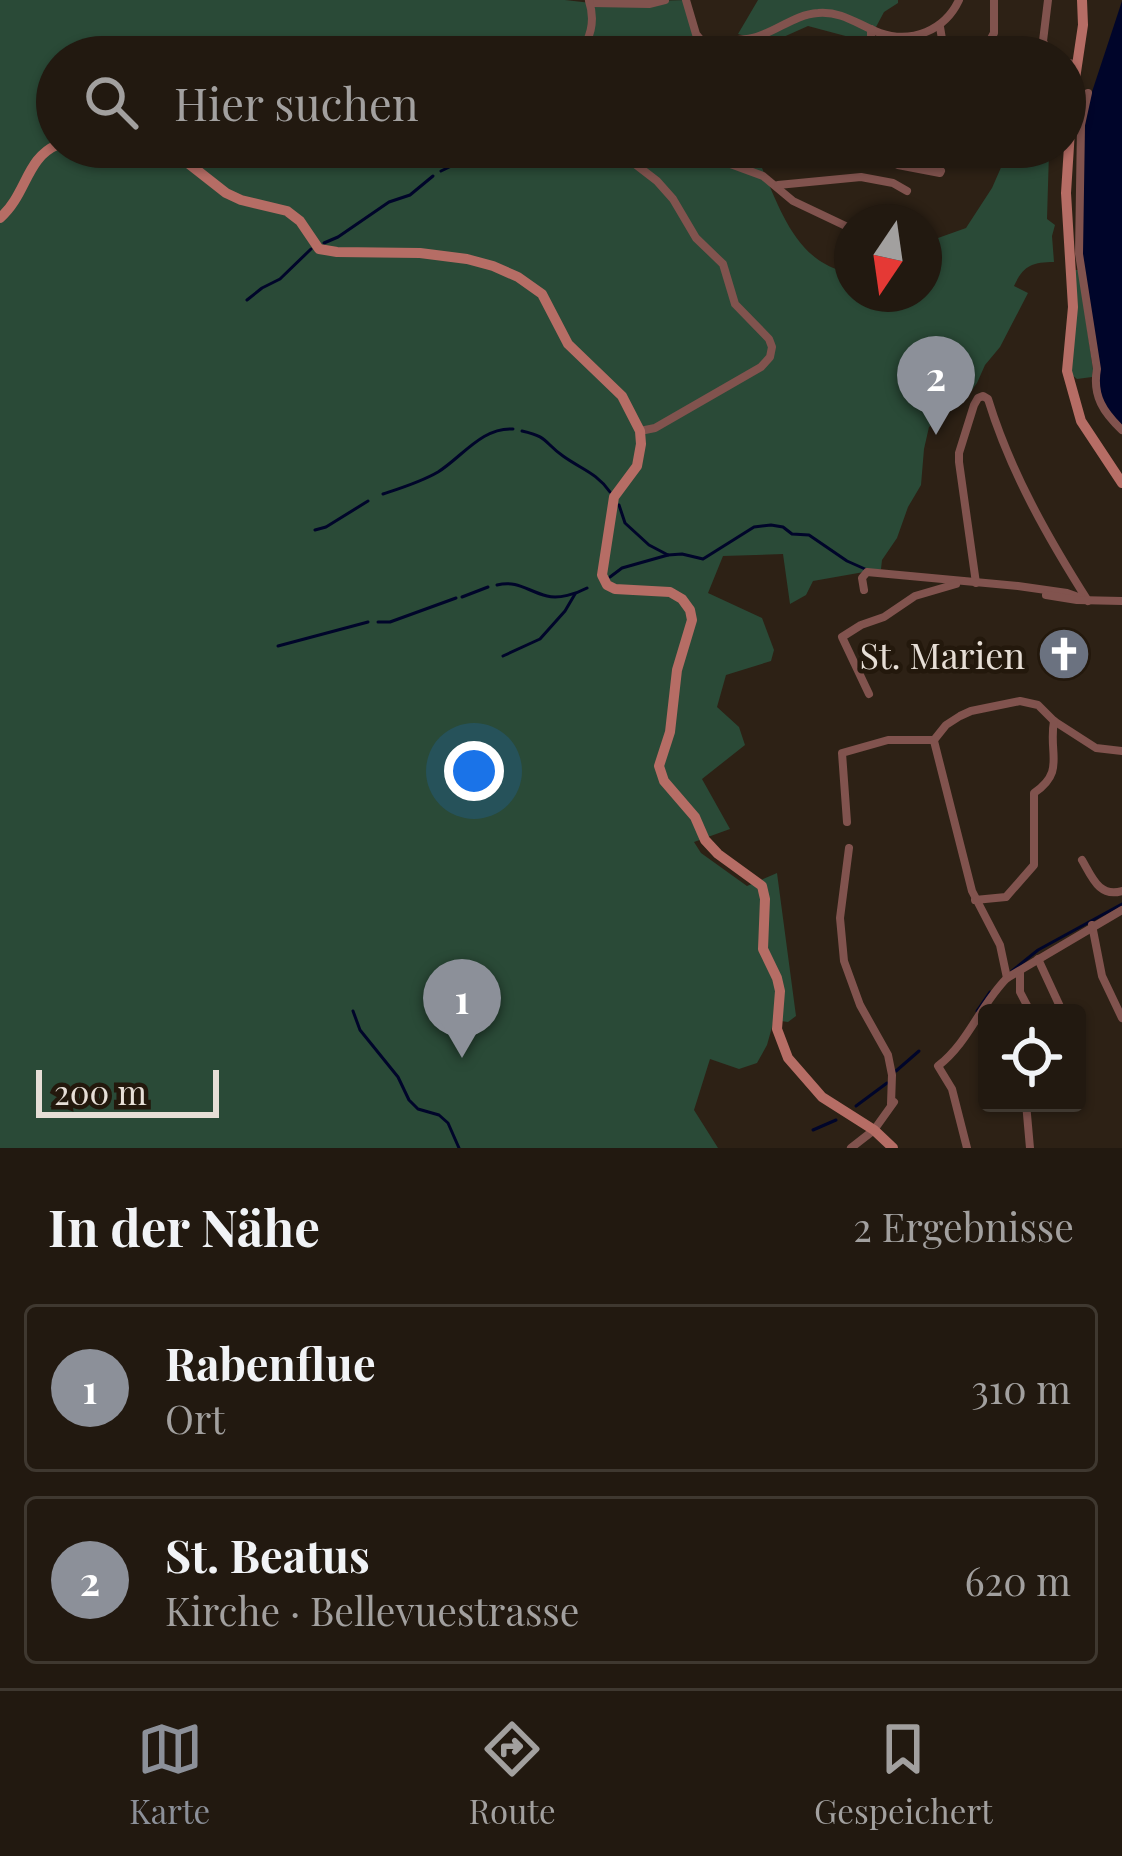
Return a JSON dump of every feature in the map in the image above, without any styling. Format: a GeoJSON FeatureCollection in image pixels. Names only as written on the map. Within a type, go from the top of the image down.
{"type":"FeatureCollection","features":[{"type":"Feature","properties":{"kind":"street"},"geometry":{"type":"LineString","coordinates":[[588,36],[592,27],[590,2],[665,0]]}},
{"type":"Feature","properties":{"kind":"street"},"geometry":{"type":"LineString","coordinates":[[686,0],[698,36]]}},
{"type":"Feature","properties":{"kind":"street"},"geometry":{"type":"LineString","coordinates":[[757,36],[819,13],[851,17],[894,36],[927,32],[940,27],[959,0]]}},
{"type":"Feature","properties":{"kind":"street"},"geometry":{"type":"LineString","coordinates":[[992,36],[994,0]]}},
{"type":"Feature","properties":{"kind":"street"},"geometry":{"type":"LineString","coordinates":[[1044,36],[1048,0]]}},
{"type":"Feature","properties":{"kind":"street"},"geometry":{"type":"LineString","coordinates":[[1079,36],[1082,0]]}},
{"type":"Feature","properties":{"kind":"street"},"geometry":{"type":"LineString","coordinates":[[940,27],[941,36]]}},
{"type":"Feature","properties":{"kind":"street"},"geometry":{"type":"LineString","coordinates":[[871,29],[871,36]]}},
{"type":"Feature","properties":{"kind":"street"},"geometry":{"type":"LineString","coordinates":[[1086,102],[1088,93]]}},
{"type":"Feature","properties":{"kind":"street"},"geometry":{"type":"LineString","coordinates":[[0,218],[17,200],[36,161]]}},
{"type":"Feature","properties":{"kind":"street"},"geometry":{"type":"LineString","coordinates":[[194,168],[241,200],[287,211],[301,221],[319,249],[467,259],[531,285],[550,306],[568,344],[622,396],[640,431],[641,444],[637,466],[614,497],[602,575],[615,589],[670,592],[690,610],[672,720],[659,766],[664,781],[718,854],[762,886],[763,949],[780,991],[778,1029],[788,1058],[822,1097],[893,1148]]}},
{"type":"Feature","properties":{"kind":"street"},"geometry":{"type":"LineString","coordinates":[[640,168],[673,199],[696,238],[723,264],[735,304],[772,347],[761,367],[655,428],[640,431]]}},
{"type":"Feature","properties":{"kind":"street"},"geometry":{"type":"LineString","coordinates":[[744,168],[776,185],[793,201],[834,220]]}},
{"type":"Feature","properties":{"kind":"street"},"geometry":{"type":"LineString","coordinates":[[914,168],[940,173],[937,168]]}},
{"type":"Feature","properties":{"kind":"street"},"geometry":{"type":"LineString","coordinates":[[1067,168],[1073,307],[1066,371],[1078,416],[1122,483]]}},
{"type":"Feature","properties":{"kind":"street"},"geometry":{"type":"LineString","coordinates":[[1080,168],[1079,254],[1098,398],[1122,430]]}},
{"type":"Feature","properties":{"kind":"street"},"geometry":{"type":"LineString","coordinates":[[776,185],[861,177],[907,191]]}},
{"type":"Feature","properties":{"kind":"street"},"geometry":{"type":"LineString","coordinates":[[0,199],[17,200]]}},
{"type":"Feature","properties":{"kind":"street"},"geometry":{"type":"LineString","coordinates":[[976,583],[959,453],[974,405],[983,396],[1042,525],[1088,601]]}},
{"type":"Feature","properties":{"kind":"street"},"geometry":{"type":"LineString","coordinates":[[864,590],[862,578],[867,572],[1067,593],[1088,601],[1122,601]]}},
{"type":"Feature","properties":{"kind":"street"},"geometry":{"type":"LineString","coordinates":[[922,577],[922,593]]}},
{"type":"Feature","properties":{"kind":"street"},"geometry":{"type":"LineString","coordinates":[[869,694],[842,637],[884,617],[908,599],[960,581]]}},
{"type":"Feature","properties":{"kind":"street"},"geometry":{"type":"LineString","coordinates":[[934,740],[946,724],[960,716],[1013,701],[1038,705],[1054,722],[1096,748],[1122,751]]}},
{"type":"Feature","properties":{"kind":"street"},"geometry":{"type":"LineString","coordinates":[[975,900],[1006,897],[1034,865],[1034,793],[1050,782],[1053,773],[1054,722]]}},
{"type":"Feature","properties":{"kind":"street"},"geometry":{"type":"LineString","coordinates":[[847,823],[842,753],[888,740],[934,740]]}},
{"type":"Feature","properties":{"kind":"street"},"geometry":{"type":"LineString","coordinates":[[934,740],[975,900],[1000,945],[1007,978]]}},
{"type":"Feature","properties":{"kind":"street"},"geometry":{"type":"LineString","coordinates":[[849,848],[840,918],[844,961],[860,1005],[888,1055],[894,1102],[874,1130],[850,1148]]}},
{"type":"Feature","properties":{"kind":"street"},"geometry":{"type":"LineString","coordinates":[[1082,860],[1100,889],[1113,894],[1122,891]]}},
{"type":"Feature","properties":{"kind":"street"},"geometry":{"type":"LineString","coordinates":[[989,1004],[1007,978],[1122,910]]}},
{"type":"Feature","properties":{"kind":"street"},"geometry":{"type":"LineString","coordinates":[[1093,925],[1102,976],[1122,1018]]}},
{"type":"Feature","properties":{"kind":"street"},"geometry":{"type":"LineString","coordinates":[[1038,959],[1059,1004]]}},
{"type":"Feature","properties":{"kind":"street"},"geometry":{"type":"LineString","coordinates":[[1020,970],[1020,992],[1026,1004]]}},
{"type":"Feature","properties":{"kind":"street"},"geometry":{"type":"LineString","coordinates":[[967,1148],[952,1089],[938,1066],[978,1023]]}},
{"type":"Feature","properties":{"kind":"street"},"geometry":{"type":"LineString","coordinates":[[1028,1112],[1030,1148]]}},
{"type":"Feature","properties":{"kind":"green space"},"geometry":{"type":"Polygon","coordinates":[[[0,0],[686,0],[697,36],[36,36],[36,168],[762,168],[794,234],[834,268],[834,312],[942,312],[942,237],[966,228],[1001,168],[1049,168],[1047,219],[1055,225],[1054,262],[1034,264],[1021,274],[1014,286],[1028,293],[1000,347],[964,401],[929,427],[921,485],[881,569],[813,581],[806,595],[790,604],[783,554],[723,556],[708,593],[762,618],[774,650],[771,661],[726,675],[717,707],[739,727],[745,745],[702,779],[730,829],[694,842],[701,853],[747,886],[777,873],[796,1016],[788,1022],[774,1020],[757,1063],[739,1069],[710,1059],[694,1110],[718,1148],[0,1148],[0,0]]]}},
{"type":"Feature","properties":{"kind":"green space"},"geometry":{"type":"Polygon","coordinates":[[[758,0],[898,0],[884,12],[871,36],[846,36],[808,26],[786,36],[738,34],[758,0]]]}},
{"type":"Feature","properties":{"kind":"green space"},"geometry":{"type":"Polygon","coordinates":[[[1074,270],[1079,270],[1093,370],[1092,377],[1077,379],[1072,375],[1074,270]]]}},
{"type":"Feature","properties":{"kind":"water"},"geometry":{"type":"Polygon","coordinates":[[[1122,1],[1122,427],[1102,407],[1082,251],[1086,110],[1122,1]]]}},
{"type":"Feature","properties":{"kind":"waterway"},"geometry":{"type":"LineString","coordinates":[[441,171],[447,168]]}},
{"type":"Feature","properties":{"kind":"waterway"},"geometry":{"type":"LineString","coordinates":[[324,243],[389,202],[410,195],[433,176]]}},
{"type":"Feature","properties":{"kind":"waterway"},"geometry":{"type":"LineString","coordinates":[[247,300],[280,279],[311,249]]}},
{"type":"Feature","properties":{"kind":"waterway"},"geometry":{"type":"LineString","coordinates":[[383,494],[438,472],[492,433],[513,429]]}},
{"type":"Feature","properties":{"kind":"waterway"},"geometry":{"type":"LineString","coordinates":[[522,431],[542,438],[610,492]]}},
{"type":"Feature","properties":{"kind":"waterway"},"geometry":{"type":"LineString","coordinates":[[315,530],[368,501]]}},
{"type":"Feature","properties":{"kind":"waterway"},"geometry":{"type":"LineString","coordinates":[[619,505],[625,523],[668,555],[703,559],[754,527],[771,525],[809,535],[865,569]]}},
{"type":"Feature","properties":{"kind":"waterway"},"geometry":{"type":"LineString","coordinates":[[610,577],[622,568],[668,555]]}},
{"type":"Feature","properties":{"kind":"waterway"},"geometry":{"type":"LineString","coordinates":[[497,585],[517,585],[552,597],[587,588]]}},
{"type":"Feature","properties":{"kind":"waterway"},"geometry":{"type":"LineString","coordinates":[[462,597],[488,587]]}},
{"type":"Feature","properties":{"kind":"waterway"},"geometry":{"type":"LineString","coordinates":[[503,656],[540,639],[575,594]]}},
{"type":"Feature","properties":{"kind":"waterway"},"geometry":{"type":"LineString","coordinates":[[378,622],[456,598]]}},
{"type":"Feature","properties":{"kind":"waterway"},"geometry":{"type":"LineString","coordinates":[[278,646],[368,622]]}},
{"type":"Feature","properties":{"kind":"waterway"},"geometry":{"type":"LineString","coordinates":[[1012,971],[1038,950],[1122,904]]}},
{"type":"Feature","properties":{"kind":"waterway"},"geometry":{"type":"LineString","coordinates":[[977,1011],[990,992]]}},
{"type":"Feature","properties":{"kind":"waterway"},"geometry":{"type":"LineString","coordinates":[[353,1011],[360,1030],[398,1077],[409,1100],[448,1123],[459,1148]]}},
{"type":"Feature","properties":{"kind":"waterway"},"geometry":{"type":"LineString","coordinates":[[896,1071],[919,1051]]}},
{"type":"Feature","properties":{"kind":"waterway"},"geometry":{"type":"LineString","coordinates":[[856,1106],[887,1083]]}},
{"type":"Feature","properties":{"kind":"waterway"},"geometry":{"type":"LineString","coordinates":[[813,1130],[836,1120]]}},
{"type":"Feature","properties":{"kind":"place","name":"St. Beatus"},"geometry":{"type":"Point","coordinates":[936,435]}},
{"type":"Feature","properties":{"kind":"place","name":"St. Marien"},"geometry":{"type":"Point","coordinates":[1064,654]}},
{"type":"Feature","properties":{"kind":"place","name":"Rabenflue"},"geometry":{"type":"Point","coordinates":[462,1058]}}]}
